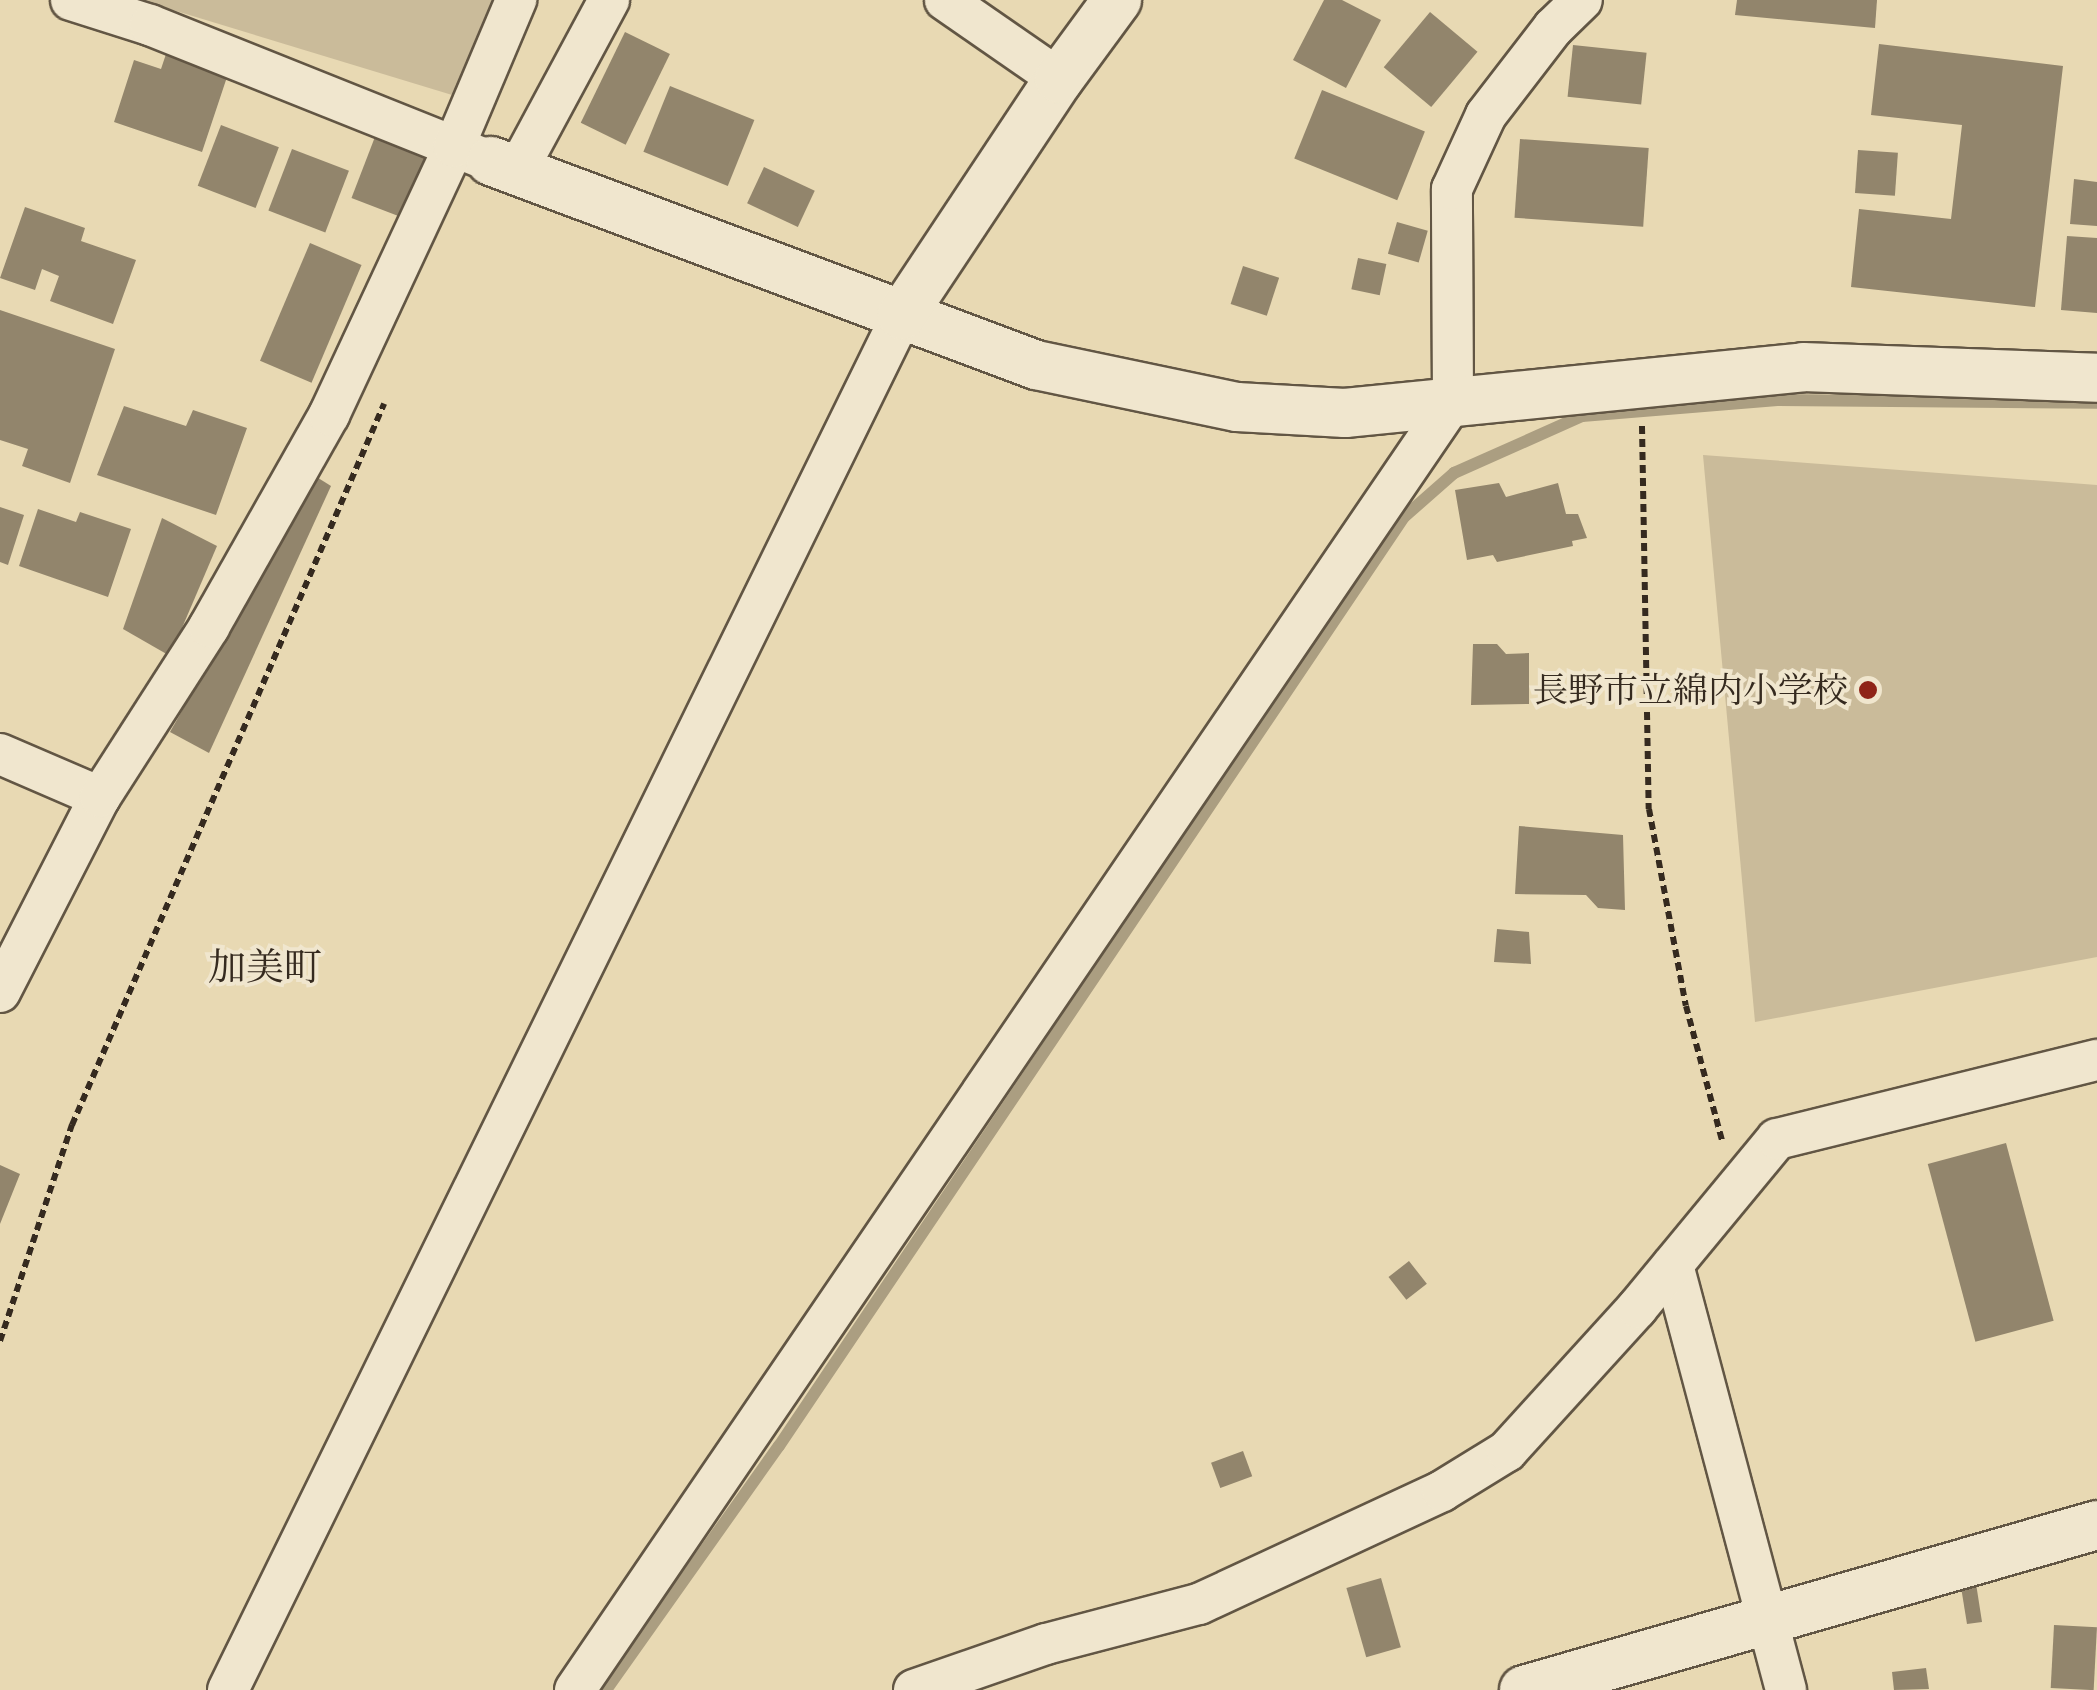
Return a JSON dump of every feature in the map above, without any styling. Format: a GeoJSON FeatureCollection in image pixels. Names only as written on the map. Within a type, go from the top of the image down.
{"type":"FeatureCollection","features":[{"type":"Feature","properties":{"kind":"street"},"geometry":{"type":"LineString","coordinates":[[71,0],[150,25],[487,159],[1036,365],[1237,407],[1345,413],[1803,367],[2097,378]]}},
{"type":"Feature","properties":{"kind":"street"},"geometry":{"type":"LineString","coordinates":[[487,159],[516,0]]}},
{"type":"Feature","properties":{"kind":"street"},"geometry":{"type":"LineString","coordinates":[[0,992],[100,797],[209,627],[329,414],[487,159],[609,0]]}},
{"type":"Feature","properties":{"kind":"street"},"geometry":{"type":"LineString","coordinates":[[945,0],[1059,78]]}},
{"type":"Feature","properties":{"kind":"street"},"geometry":{"type":"LineString","coordinates":[[228,1690],[902,314],[1059,78],[1117,0]]}},
{"type":"Feature","properties":{"kind":"street"},"geometry":{"type":"LineString","coordinates":[[575,1690],[1453,401],[1452,189],[1486,115],[1553,28],[1582,0]]}},
{"type":"Feature","properties":{"kind":"street"},"geometry":{"type":"LineString","coordinates":[[0,754],[100,797]]}},
{"type":"Feature","properties":{"kind":"street"},"geometry":{"type":"LineString","coordinates":[[914,1690],[1046,1644],[1199,1604],[1442,1490],[1508,1451],[1673,1265],[1776,1139],[2097,1060]]}},
{"type":"Feature","properties":{"kind":"street"},"geometry":{"type":"LineString","coordinates":[[1673,1265],[1786,1690]]}},
{"type":"Feature","properties":{"kind":"street"},"geometry":{"type":"LineString","coordinates":[[1524,1690],[2097,1525]]}},
{"type":"Feature","properties":{"kind":"path"},"geometry":{"type":"LineString","coordinates":[[0,1341],[86,1091],[388,394]]}},
{"type":"Feature","properties":{"kind":"path"},"geometry":{"type":"LineString","coordinates":[[1642,420],[1648,809],[1686,1006],[1736,1189]]}},
{"type":"Feature","properties":{"kind":"shaded area"},"geometry":{"type":"Polygon","coordinates":[[[140,0],[500,0],[462,98],[140,0]]]}},
{"type":"Feature","properties":{"kind":"shaded area","name":"長野市立綿内小学校"},"geometry":{"type":"Polygon","coordinates":[[[1703,455],[2097,485],[2097,957],[1755,1022],[1703,455]]]}},
{"type":"Feature","properties":{"kind":"building"},"geometry":{"type":"Polygon","coordinates":[[[1324,0],[1342,0],[1381,20],[1346,88],[1293,60],[1324,0]]]}},
{"type":"Feature","properties":{"kind":"building"},"geometry":{"type":"Polygon","coordinates":[[[1737,0],[1877,0],[1875,28],[1735,15],[1737,0]]]}},
{"type":"Feature","properties":{"kind":"building"},"geometry":{"type":"Polygon","coordinates":[[[1430,12],[1477,52],[1431,107],[1384,67],[1430,12]]]}},
{"type":"Feature","properties":{"kind":"building"},"geometry":{"type":"Polygon","coordinates":[[[625,32],[670,54],[626,145],[581,123],[625,32]]]}},
{"type":"Feature","properties":{"kind":"building"},"geometry":{"type":"Polygon","coordinates":[[[1879,44],[2063,66],[2035,307],[1851,287],[1859,209],[1951,219],[1962,125],[1871,115],[1879,44]]]}},
{"type":"Feature","properties":{"kind":"building"},"geometry":{"type":"Polygon","coordinates":[[[1573,45],[1647,53],[1641,104],[1568,97],[1573,45]]]}},
{"type":"Feature","properties":{"kind":"building"},"geometry":{"type":"Polygon","coordinates":[[[166,54],[228,74],[202,152],[114,122],[134,60],[161,69],[166,54]]]}},
{"type":"Feature","properties":{"kind":"building"},"geometry":{"type":"Polygon","coordinates":[[[670,86],[754,120],[728,186],[643,152],[670,86]]]}},
{"type":"Feature","properties":{"kind":"building"},"geometry":{"type":"Polygon","coordinates":[[[1322,90],[1425,132],[1397,200],[1294,159],[1322,90]]]}},
{"type":"Feature","properties":{"kind":"building"},"geometry":{"type":"Polygon","coordinates":[[[221,125],[279,147],[256,208],[198,186],[221,125]]]}},
{"type":"Feature","properties":{"kind":"building"},"geometry":{"type":"Polygon","coordinates":[[[378,129],[436,151],[409,220],[351,198],[378,129]]]}},
{"type":"Feature","properties":{"kind":"building"},"geometry":{"type":"Polygon","coordinates":[[[1520,139],[1649,148],[1643,227],[1514,218],[1520,139]]]}},
{"type":"Feature","properties":{"kind":"building"},"geometry":{"type":"Polygon","coordinates":[[[292,149],[349,171],[325,232],[268,211],[292,149]]]}},
{"type":"Feature","properties":{"kind":"building"},"geometry":{"type":"Polygon","coordinates":[[[1858,150],[1898,153],[1895,196],[1855,193],[1858,150]]]}},
{"type":"Feature","properties":{"kind":"building"},"geometry":{"type":"Polygon","coordinates":[[[764,167],[815,191],[798,227],[747,203],[764,167]]]}},
{"type":"Feature","properties":{"kind":"building"},"geometry":{"type":"Polygon","coordinates":[[[2074,179],[2097,182],[2097,226],[2070,224],[2074,179]]]}},
{"type":"Feature","properties":{"kind":"building"},"geometry":{"type":"Polygon","coordinates":[[[25,207],[85,228],[81,241],[136,260],[113,324],[50,301],[59,276],[42,269],[35,290],[0,278],[25,207]]]}},
{"type":"Feature","properties":{"kind":"building"},"geometry":{"type":"Polygon","coordinates":[[[1397,222],[1428,231],[1419,263],[1388,254],[1397,222]]]}},
{"type":"Feature","properties":{"kind":"building"},"geometry":{"type":"Polygon","coordinates":[[[2067,236],[2097,238],[2097,313],[2061,310],[2067,236]]]}},
{"type":"Feature","properties":{"kind":"building"},"geometry":{"type":"Polygon","coordinates":[[[310,243],[362,265],[312,383],[260,361],[310,243]]]}},
{"type":"Feature","properties":{"kind":"building"},"geometry":{"type":"Polygon","coordinates":[[[1358,258],[1386,264],[1380,295],[1351,289],[1358,258]]]}},
{"type":"Feature","properties":{"kind":"building"},"geometry":{"type":"Polygon","coordinates":[[[1243,266],[1279,278],[1267,316],[1231,304],[1243,266]]]}},
{"type":"Feature","properties":{"kind":"building"},"geometry":{"type":"Polygon","coordinates":[[[0,310],[115,349],[70,483],[22,466],[28,449],[0,440],[0,310]]]}},
{"type":"Feature","properties":{"kind":"building"},"geometry":{"type":"Polygon","coordinates":[[[124,406],[186,426],[193,410],[247,428],[216,515],[97,475],[124,406]]]}},
{"type":"Feature","properties":{"kind":"building"},"geometry":{"type":"Polygon","coordinates":[[[315,476],[331,486],[209,753],[170,732],[315,476]]]}},
{"type":"Feature","properties":{"kind":"building"},"geometry":{"type":"Polygon","coordinates":[[[1499,483],[1506,497],[1558,483],[1566,514],[1578,514],[1587,538],[1572,541],[1573,546],[1497,562],[1493,555],[1467,560],[1455,490],[1499,483]]]}},
{"type":"Feature","properties":{"kind":"building"},"geometry":{"type":"Polygon","coordinates":[[[0,507],[24,515],[8,565],[0,562],[0,507]]]}},
{"type":"Feature","properties":{"kind":"building"},"geometry":{"type":"Polygon","coordinates":[[[38,509],[76,522],[80,512],[131,529],[108,597],[19,566],[38,509]]]}},
{"type":"Feature","properties":{"kind":"building"},"geometry":{"type":"Polygon","coordinates":[[[162,518],[217,546],[170,656],[123,629],[162,518]]]}},
{"type":"Feature","properties":{"kind":"building"},"geometry":{"type":"Polygon","coordinates":[[[1473,644],[1497,644],[1506,654],[1529,653],[1529,704],[1471,705],[1473,644]]]}},
{"type":"Feature","properties":{"kind":"building"},"geometry":{"type":"Polygon","coordinates":[[[1519,826],[1623,835],[1625,910],[1598,908],[1586,895],[1515,894],[1519,826]]]}},
{"type":"Feature","properties":{"kind":"building"},"geometry":{"type":"Polygon","coordinates":[[[1497,929],[1529,932],[1531,964],[1494,962],[1497,929]]]}},
{"type":"Feature","properties":{"kind":"building"},"geometry":{"type":"Polygon","coordinates":[[[2006,1143],[2054,1321],[1975,1342],[1928,1164],[2006,1143]]]}},
{"type":"Feature","properties":{"kind":"building"},"geometry":{"type":"Polygon","coordinates":[[[0,1165],[20,1174],[0,1224],[0,1165]]]}},
{"type":"Feature","properties":{"kind":"building"},"geometry":{"type":"Polygon","coordinates":[[[1409,1261],[1427,1284],[1406,1300],[1389,1277],[1409,1261]]]}},
{"type":"Feature","properties":{"kind":"building"},"geometry":{"type":"Polygon","coordinates":[[[1243,1451],[1252,1476],[1220,1488],[1211,1463],[1243,1451]]]}},
{"type":"Feature","properties":{"kind":"building"},"geometry":{"type":"Polygon","coordinates":[[[1975,1577],[1982,1622],[1967,1624],[1961,1587],[1975,1577]]]}},
{"type":"Feature","properties":{"kind":"building"},"geometry":{"type":"Polygon","coordinates":[[[1381,1578],[1401,1647],[1366,1657],[1346,1588],[1381,1578]]]}},
{"type":"Feature","properties":{"kind":"building"},"geometry":{"type":"Polygon","coordinates":[[[2054,1625],[2097,1627],[2094,1690],[2051,1688],[2054,1625]]]}},
{"type":"Feature","properties":{"kind":"building"},"geometry":{"type":"Polygon","coordinates":[[[1926,1668],[1929,1689],[1894,1690],[1892,1672],[1926,1668]]]}},
{"type":"Feature","properties":{"kind":"waterway"},"geometry":{"type":"LineString","coordinates":[[606,1690],[779,1446],[1404,517],[1454,473],[1582,416],[1777,400],[2097,403]]}},
{"type":"Feature","properties":{"kind":"place","name":"長野市立綿内小学校"},"geometry":{"type":"Point","coordinates":[1868,690]}},
{"type":"Feature","properties":{"kind":"district","name":"加美町"},"geometry":{"type":"Point","coordinates":[265,967]}}]}
